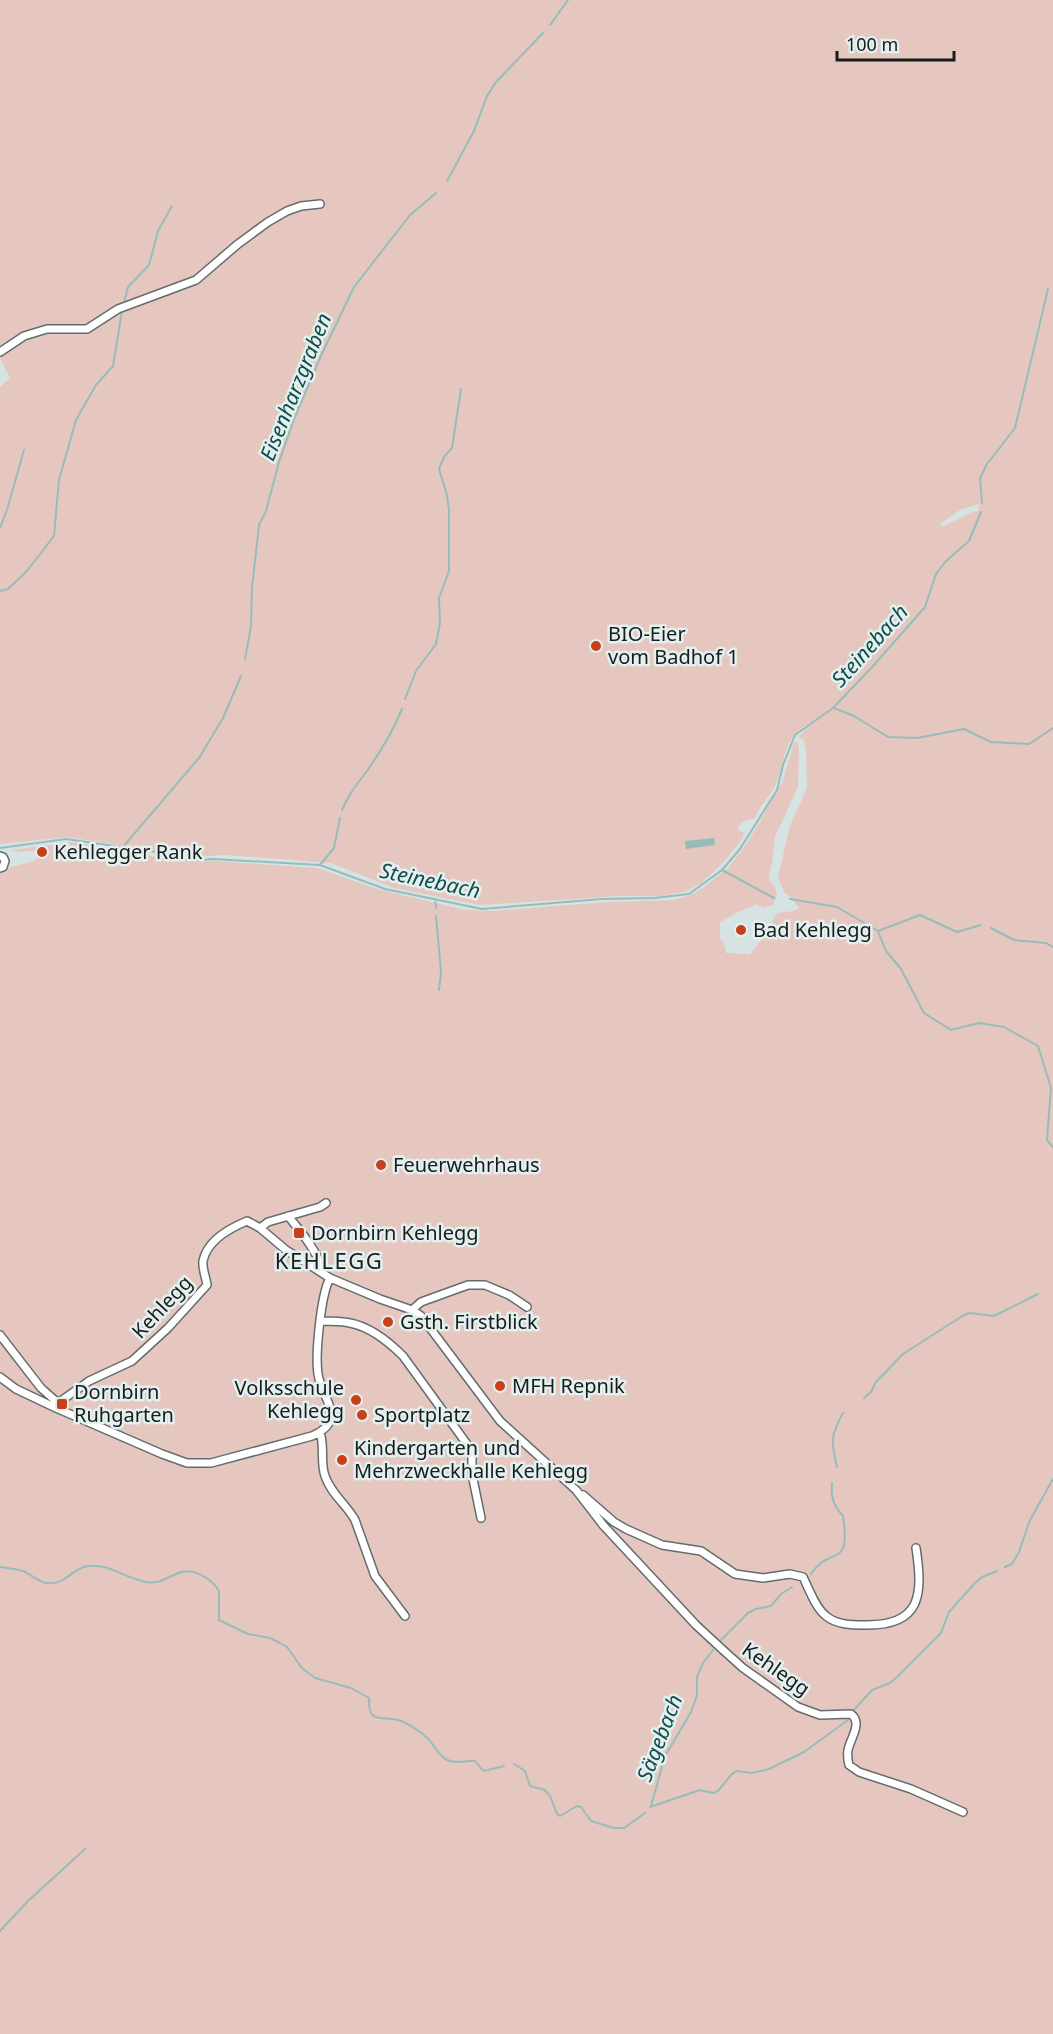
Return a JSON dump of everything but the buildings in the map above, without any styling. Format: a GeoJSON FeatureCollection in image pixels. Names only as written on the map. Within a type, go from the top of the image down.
{"type":"FeatureCollection","features":[{"type":"Feature","properties":{"kind":"street"},"geometry":{"type":"LineString","coordinates":[[0,352],[24,336],[47,329],[87,329],[118,309],[196,280],[268,222],[286,211],[320,204]]}},
{"type":"Feature","properties":{"kind":"street"},"geometry":{"type":"LineString","coordinates":[[0,868],[3,867],[3,858]]}},
{"type":"Feature","properties":{"kind":"street","name":"Kehlegg"},"geometry":{"type":"LineString","coordinates":[[260,1228],[268,1222],[321,1207],[326,1203]]}},
{"type":"Feature","properties":{"kind":"street"},"geometry":{"type":"LineString","coordinates":[[288,1216],[306,1237],[321,1266],[321,1272]]}},
{"type":"Feature","properties":{"kind":"street","name":"Kehlegg"},"geometry":{"type":"LineString","coordinates":[[57,1406],[89,1381],[132,1361],[168,1328],[207,1285],[203,1269],[203,1260],[207,1251],[219,1236],[247,1221],[260,1228],[286,1250],[330,1278],[412,1310],[428,1324],[500,1421],[576,1490],[614,1522],[626,1529],[662,1545],[701,1551],[735,1574],[763,1578],[790,1574],[803,1576],[823,1614],[832,1621],[849,1625],[890,1624],[902,1619],[913,1607],[920,1592],[916,1548]]}},
{"type":"Feature","properties":{"kind":"street"},"geometry":{"type":"LineString","coordinates":[[0,1377],[16,1389],[162,1454],[195,1464],[211,1463],[321,1432],[326,1428],[331,1410],[318,1375],[322,1296],[330,1278]]}},
{"type":"Feature","properties":{"kind":"street"},"geometry":{"type":"LineString","coordinates":[[412,1310],[421,1302],[468,1285],[485,1285],[509,1295],[527,1307]]}},
{"type":"Feature","properties":{"kind":"street"},"geometry":{"type":"LineString","coordinates":[[321,1321],[350,1322],[369,1329],[403,1356],[471,1451],[472,1474],[481,1518]]}},
{"type":"Feature","properties":{"kind":"street"},"geometry":{"type":"LineString","coordinates":[[0,1335],[57,1406]]}},
{"type":"Feature","properties":{"kind":"street"},"geometry":{"type":"LineString","coordinates":[[321,1432],[325,1478],[332,1491],[355,1520],[375,1576],[405,1616]]}},
{"type":"Feature","properties":{"kind":"street","name":"Kehlegg"},"geometry":{"type":"LineString","coordinates":[[576,1490],[603,1525],[696,1625],[742,1668],[798,1707],[820,1715],[851,1714],[854,1716],[857,1721],[848,1750],[849,1766],[859,1772],[911,1790],[963,1812]]}},
{"type":"Feature","properties":{"kind":"shaded area"},"geometry":{"type":"Polygon","coordinates":[[[0,0],[1053,0],[1053,2034],[0,2034],[0,872],[35,861],[40,852],[12,850],[72,842],[186,862],[216,861],[317,868],[377,889],[465,910],[492,911],[607,902],[673,900],[691,895],[729,867],[748,842],[783,780],[794,742],[797,741],[799,747],[798,787],[775,837],[769,876],[777,894],[773,905],[764,908],[757,904],[720,923],[720,938],[726,953],[750,954],[764,937],[777,913],[794,911],[799,908],[784,892],[778,877],[790,826],[807,788],[806,748],[803,739],[798,737],[811,722],[794,735],[786,750],[773,790],[755,818],[740,824],[738,830],[744,833],[743,838],[721,865],[700,884],[685,892],[659,896],[621,896],[480,905],[394,888],[331,863],[224,855],[194,857],[67,837],[0,844],[0,387],[10,378],[0,359],[0,0]],[[979,504],[960,510],[940,524],[942,527],[978,511],[979,504]]]}},
{"type":"Feature","properties":{"kind":"water"},"geometry":{"type":"Polygon","coordinates":[[[714,838],[715,845],[686,849],[685,841],[714,838]]]}},
{"type":"Feature","properties":{"kind":"waterway","name":"Eisenharzgraben"},"geometry":{"type":"LineString","coordinates":[[550,25],[568,0]]}},
{"type":"Feature","properties":{"kind":"waterway","name":"Eisenharzgraben"},"geometry":{"type":"LineString","coordinates":[[447,181],[474,131],[487,96],[496,82],[543,33]]}},
{"type":"Feature","properties":{"kind":"waterway","name":"Eisenharzgraben"},"geometry":{"type":"LineString","coordinates":[[245,659],[251,626],[252,588],[259,525],[266,511],[279,462],[294,419],[354,287],[410,215],[436,193]]}},
{"type":"Feature","properties":{"kind":"waterway"},"geometry":{"type":"LineString","coordinates":[[0,591],[8,589],[27,571],[54,536],[59,480],[76,420],[96,385],[113,366],[128,287],[149,265],[158,231],[172,206]]}},
{"type":"Feature","properties":{"kind":"waterway","name":"Steinebach"},"geometry":{"type":"LineString","coordinates":[[982,503],[980,478],[987,464],[1015,428],[1048,289]]}},
{"type":"Feature","properties":{"kind":"waterway"},"geometry":{"type":"LineString","coordinates":[[405,699],[416,671],[436,644],[440,623],[439,598],[449,571],[449,511],[439,469],[444,457],[452,448],[461,389]]}},
{"type":"Feature","properties":{"kind":"waterway"},"geometry":{"type":"LineString","coordinates":[[0,528],[24,450]]}},
{"type":"Feature","properties":{"kind":"waterway","name":"Steinebach"},"geometry":{"type":"LineString","coordinates":[[0,848],[66,839],[163,853],[189,861],[213,859],[320,865],[385,889],[482,909],[689,894],[722,870],[740,849],[777,790],[783,765],[795,735],[833,708],[925,607],[936,574],[945,562],[969,541],[981,512]]}},
{"type":"Feature","properties":{"kind":"waterway","name":"Eisenharzgraben"},"geometry":{"type":"LineString","coordinates":[[122,848],[199,758],[223,718],[241,676]]}},
{"type":"Feature","properties":{"kind":"waterway","name":"Steinebach"},"geometry":{"type":"LineString","coordinates":[[834,708],[854,716],[888,737],[917,738],[964,729],[991,742],[1029,744],[1053,728]]}},
{"type":"Feature","properties":{"kind":"waterway"},"geometry":{"type":"LineString","coordinates":[[342,810],[382,748],[402,709]]}},
{"type":"Feature","properties":{"kind":"waterway"},"geometry":{"type":"LineString","coordinates":[[320,865],[334,848],[340,818]]}},
{"type":"Feature","properties":{"kind":"waterway"},"geometry":{"type":"LineString","coordinates":[[722,870],[774,898]]}},
{"type":"Feature","properties":{"kind":"waterway"},"geometry":{"type":"LineString","coordinates":[[435,899],[436,908]]}},
{"type":"Feature","properties":{"kind":"waterway"},"geometry":{"type":"LineString","coordinates":[[790,899],[837,907],[878,931],[920,915],[957,932],[981,925]]}},
{"type":"Feature","properties":{"kind":"waterway"},"geometry":{"type":"LineString","coordinates":[[436,916],[441,972],[439,990]]}},
{"type":"Feature","properties":{"kind":"waterway"},"geometry":{"type":"LineString","coordinates":[[991,928],[1014,940],[1046,943],[1053,947]]}},
{"type":"Feature","properties":{"kind":"waterway"},"geometry":{"type":"LineString","coordinates":[[878,931],[886,951],[901,969],[924,1013],[951,1030],[979,1023],[1004,1027],[1038,1046],[1051,1088],[1047,1140],[1053,1147]]}},
{"type":"Feature","properties":{"kind":"waterway","name":"Sägebach"},"geometry":{"type":"LineString","coordinates":[[864,1398],[903,1354],[964,1315],[970,1313],[994,1316],[1038,1294]]}},
{"type":"Feature","properties":{"kind":"waterway","name":"Sägebach"},"geometry":{"type":"LineString","coordinates":[[837,1467],[833,1439],[843,1413]]}},
{"type":"Feature","properties":{"kind":"waterway"},"geometry":{"type":"LineString","coordinates":[[1005,1567],[1012,1564],[1019,1552],[1030,1520],[1053,1479]]}},
{"type":"Feature","properties":{"kind":"waterway","name":"Sägebach"},"geometry":{"type":"LineString","coordinates":[[811,1574],[818,1565],[842,1551],[844,1544],[843,1516],[833,1501],[832,1483]]}},
{"type":"Feature","properties":{"kind":"waterway"},"geometry":{"type":"LineString","coordinates":[[0,1567],[23,1571],[47,1583],[59,1582],[77,1570],[88,1566],[103,1567],[150,1582],[161,1581],[182,1572],[195,1572],[206,1578],[219,1591],[219,1620],[248,1634],[270,1638],[287,1647],[302,1668],[315,1678],[351,1688],[369,1698],[369,1707],[374,1716],[401,1721],[414,1728],[423,1734],[447,1760],[475,1761],[484,1771],[504,1766]]}},
{"type":"Feature","properties":{"kind":"waterway"},"geometry":{"type":"LineString","coordinates":[[854,1710],[872,1690],[890,1683],[898,1676],[941,1633],[949,1612],[975,1583],[982,1577],[997,1571]]}},
{"type":"Feature","properties":{"kind":"waterway","name":"Sägebach"},"geometry":{"type":"LineString","coordinates":[[720,1641],[748,1613],[771,1606],[781,1594],[792,1587]]}},
{"type":"Feature","properties":{"kind":"waterway","name":"Sägebach"},"geometry":{"type":"LineString","coordinates":[[651,1806],[665,1756],[691,1712],[697,1695],[697,1677],[703,1663],[713,1650]]}},
{"type":"Feature","properties":{"kind":"waterway"},"geometry":{"type":"LineString","coordinates":[[650,1807],[700,1790],[713,1793],[718,1791],[737,1771],[752,1773],[769,1769],[804,1752],[848,1720]]}},
{"type":"Feature","properties":{"kind":"waterway"},"geometry":{"type":"LineString","coordinates":[[514,1764],[525,1771],[530,1786],[545,1790],[560,1816],[577,1806],[581,1807],[591,1821],[614,1828],[624,1828],[645,1813]]}},
{"type":"Feature","properties":{"kind":"waterway"},"geometry":{"type":"LineString","coordinates":[[0,1931],[28,1901],[85,1849]]}},
{"type":"Feature","properties":{"kind":"place","name":"BIO-Eier vom Badhof 1"},"geometry":{"type":"Point","coordinates":[596,646]}},
{"type":"Feature","properties":{"kind":"place","name":"Kehlegger Rank"},"geometry":{"type":"Point","coordinates":[42,852]}},
{"type":"Feature","properties":{"kind":"place","name":"Bad Kehlegg"},"geometry":{"type":"Point","coordinates":[741,930]}},
{"type":"Feature","properties":{"kind":"place","name":"Feuerwehrhaus"},"geometry":{"type":"Point","coordinates":[381,1165]}},
{"type":"Feature","properties":{"kind":"place","name":"Dornbirn Kehlegg"},"geometry":{"type":"Point","coordinates":[299,1233]}},
{"type":"Feature","properties":{"kind":"place","name":"Gsth. Firstblick"},"geometry":{"type":"Point","coordinates":[388,1322]}},
{"type":"Feature","properties":{"kind":"place","name":"MFH Repnik"},"geometry":{"type":"Point","coordinates":[500,1386]}},
{"type":"Feature","properties":{"kind":"place","name":"Volksschule Kehlegg"},"geometry":{"type":"Point","coordinates":[356,1400]}},
{"type":"Feature","properties":{"kind":"place","name":"Dornbirn Ruhgarten"},"geometry":{"type":"Point","coordinates":[62,1404]}},
{"type":"Feature","properties":{"kind":"place","name":"Sportplatz"},"geometry":{"type":"Point","coordinates":[362,1415]}},
{"type":"Feature","properties":{"kind":"place","name":"Kindergarten und Mehrzweckhalle Kehlegg"},"geometry":{"type":"Point","coordinates":[342,1460]}},
{"type":"Feature","properties":{"kind":"district","name":"KEHLEGG"},"geometry":{"type":"Point","coordinates":[329,1261]}}]}
